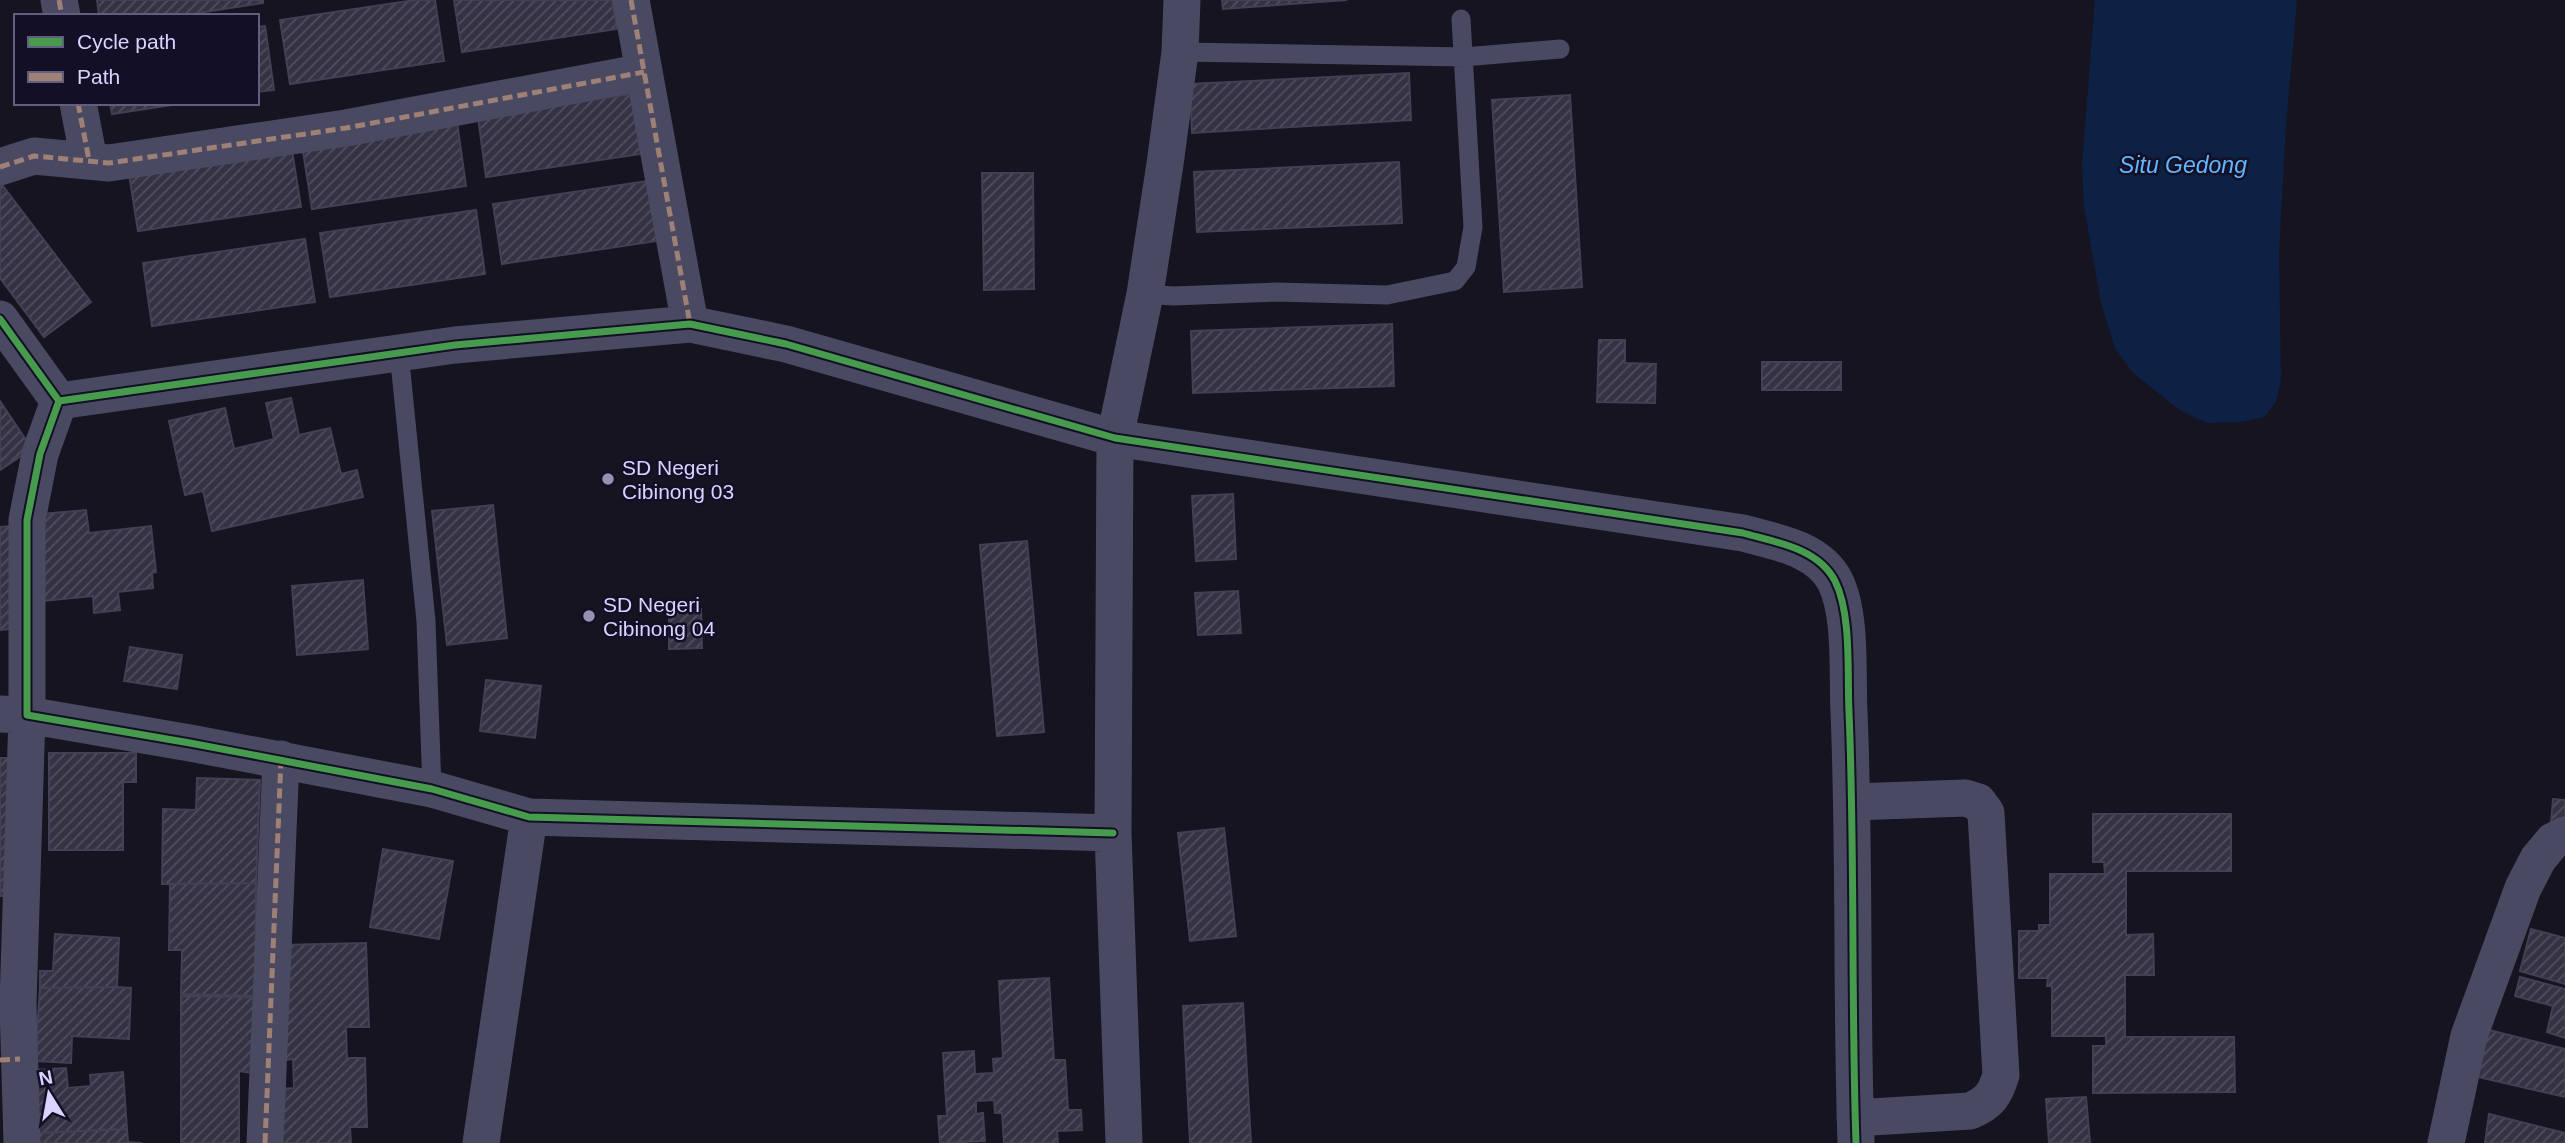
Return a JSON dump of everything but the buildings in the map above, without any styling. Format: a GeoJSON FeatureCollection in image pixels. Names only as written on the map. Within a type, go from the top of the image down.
{"type":"FeatureCollection","features":[{"type":"Feature","properties":{"kind":"street"},"geometry":{"type":"LineString","coordinates":[[631,0],[690,324]]}},
{"type":"Feature","properties":{"kind":"street"},"geometry":{"type":"LineString","coordinates":[[1124,1143],[1113,833],[1115,438],[1144,294],[1180,52],[1182,0]]}},
{"type":"Feature","properties":{"kind":"street"},"geometry":{"type":"LineString","coordinates":[[0,167],[34,156],[109,163],[346,128],[644,72]]}},
{"type":"Feature","properties":{"kind":"street"},"geometry":{"type":"LineString","coordinates":[[78,105],[89,160]]}},
{"type":"Feature","properties":{"kind":"street"},"geometry":{"type":"LineString","coordinates":[[0,319],[58,401]]}},
{"type":"Feature","properties":{"kind":"street"},"geometry":{"type":"LineString","coordinates":[[58,401],[399,352],[690,324],[786,344],[1115,438],[1743,533],[1784,544],[1809,555],[1834,579],[1841,597],[1845,628],[1853,802],[1855,1130],[1970,1111],[1984,1105],[1995,1094],[2001,1075],[1986,813],[1978,802],[1965,798],[1853,802]]}},
{"type":"Feature","properties":{"kind":"street"},"geometry":{"type":"LineString","coordinates":[[22,1143],[10,1060],[18,1004],[14,715],[27,520],[40,454],[58,401]]}},
{"type":"Feature","properties":{"kind":"street"},"geometry":{"type":"LineString","coordinates":[[14,715],[281,759],[432,789],[529,817],[1113,833]]}},
{"type":"Feature","properties":{"kind":"street"},"geometry":{"type":"LineString","coordinates":[[265,1143],[281,759]]}},
{"type":"Feature","properties":{"kind":"street"},"geometry":{"type":"LineString","coordinates":[[481,1143],[529,817]]}},
{"type":"Feature","properties":{"kind":"street"},"geometry":{"type":"LineString","coordinates":[[2446,1143],[2469,1036],[2523,888],[2538,859],[2553,841],[2565,835]]}},
{"type":"Feature","properties":{"kind":"lane"},"geometry":{"type":"LineString","coordinates":[[1144,294],[1173,296],[1276,292],[1387,295],[1455,281],[1466,267],[1473,227],[1461,19]]}},
{"type":"Feature","properties":{"kind":"lane"},"geometry":{"type":"LineString","coordinates":[[1180,52],[1464,57],[1560,49]]}},
{"type":"Feature","properties":{"kind":"lane"},"geometry":{"type":"LineString","coordinates":[[399,352],[426,621],[432,789]]}},
{"type":"Feature","properties":{"kind":"water","name":"Situ Gedong"},"geometry":{"type":"Polygon","coordinates":[[[2095,0],[2297,0],[2286,124],[2279,253],[2281,380],[2276,402],[2264,417],[2240,422],[2207,423],[2181,411],[2133,373],[2115,348],[2101,303],[2084,206],[2082,165],[2095,0]]]}},
{"type":"Feature","properties":{"kind":"marked path"},"geometry":{"type":"LineString","coordinates":[[59,0],[62,14]]}},
{"type":"Feature","properties":{"kind":"marked path"},"geometry":{"type":"LineString","coordinates":[[631,0],[690,324]]}},
{"type":"Feature","properties":{"kind":"marked path"},"geometry":{"type":"LineString","coordinates":[[0,167],[34,156],[109,163],[346,128],[644,72]]}},
{"type":"Feature","properties":{"kind":"marked path"},"geometry":{"type":"LineString","coordinates":[[78,105],[89,160]]}},
{"type":"Feature","properties":{"kind":"marked path"},"geometry":{"type":"LineString","coordinates":[[265,1143],[281,759]]}},
{"type":"Feature","properties":{"kind":"marked path"},"geometry":{"type":"LineString","coordinates":[[0,1060],[20,1059]]}},
{"type":"Feature","properties":{"kind":"cycle path"},"geometry":{"type":"LineString","coordinates":[[0,319],[59,401],[455,345],[690,324],[786,344],[1115,438],[1743,533],[1795,548],[1818,561],[1835,581],[1846,627],[1852,820],[1856,1143]]}},
{"type":"Feature","properties":{"kind":"cycle path"},"geometry":{"type":"LineString","coordinates":[[59,401],[40,454],[27,520],[27,715],[432,789],[529,817],[1113,833]]}},
{"type":"Feature","properties":{"kind":"place","name":"SD Negeri Cibinong 03"},"geometry":{"type":"Point","coordinates":[608,479]}},
{"type":"Feature","properties":{"kind":"place","name":"SD Negeri Cibinong 04"},"geometry":{"type":"Point","coordinates":[589,616]}}]}
